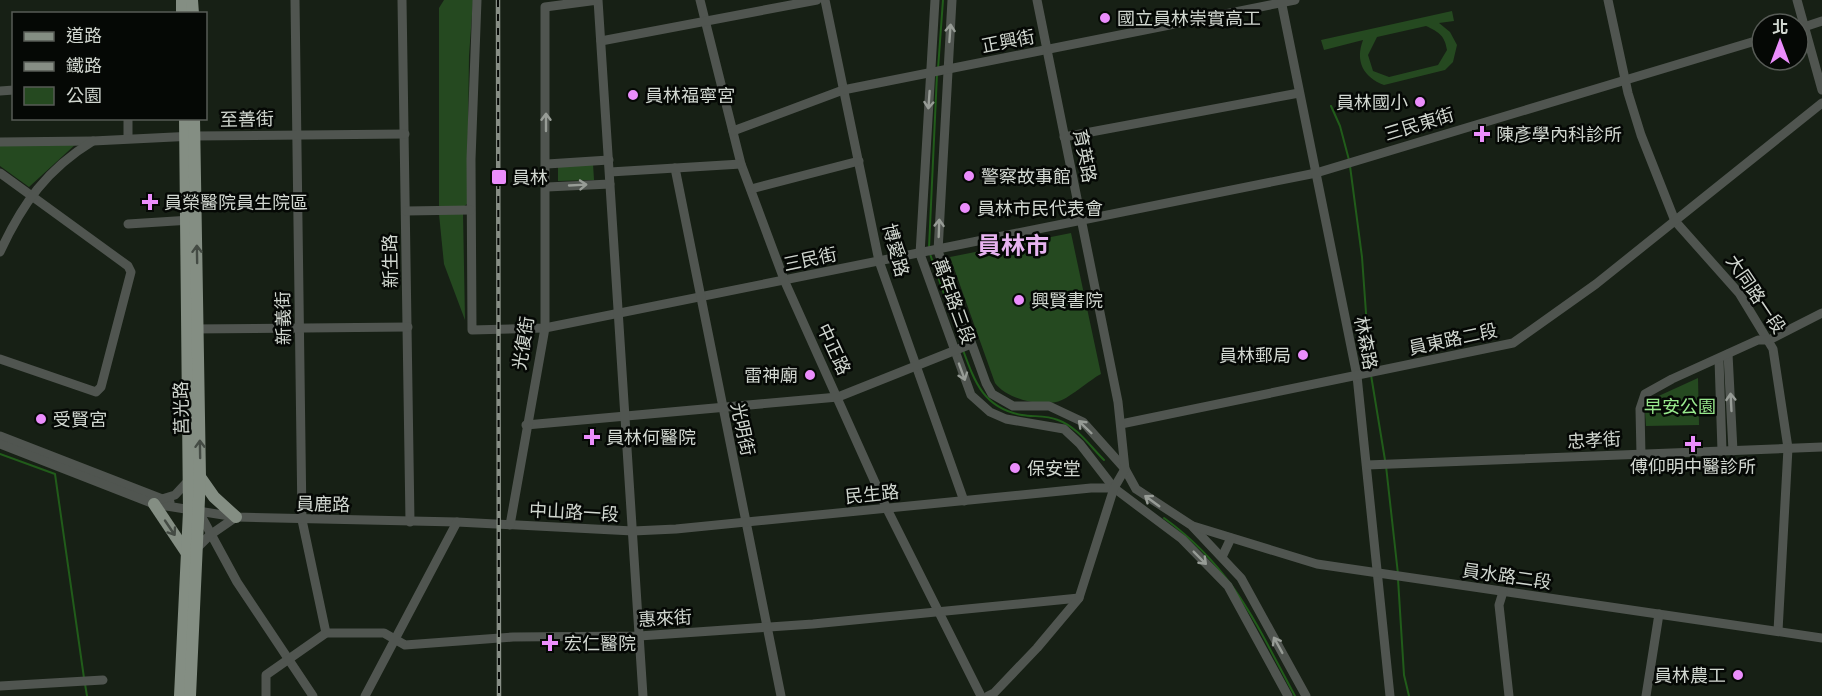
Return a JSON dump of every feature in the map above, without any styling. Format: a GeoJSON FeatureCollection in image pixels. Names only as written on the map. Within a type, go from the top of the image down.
{"type":"FeatureCollection","features":[{"type":"Feature","properties":{"kind":"main road","name":"莒光路"},"geometry":{"type":"LineString","coordinates":[[185,120],[190,136]]}},
{"type":"Feature","properties":{"kind":"main road","name":"莒光路"},"geometry":{"type":"LineString","coordinates":[[180,696],[194,511],[190,136],[194,120]]}},
{"type":"Feature","properties":{"kind":"main road"},"geometry":{"type":"LineString","coordinates":[[194,478],[236,517]]}},
{"type":"Feature","properties":{"kind":"main road"},"geometry":{"type":"LineString","coordinates":[[157,501],[191,551]]}},
{"type":"Feature","properties":{"kind":"main road","name":"莒光路"},"geometry":{"type":"LineString","coordinates":[[190,696],[191,551]]}},
{"type":"Feature","properties":{"kind":"street","name":"新義街"},"geometry":{"type":"LineString","coordinates":[[295,0],[295,135],[302,520],[326,633]]}},
{"type":"Feature","properties":{"kind":"street","name":"新生路"},"geometry":{"type":"LineString","coordinates":[[402,0],[410,522]]}},
{"type":"Feature","properties":{"kind":"street"},"geometry":{"type":"LineString","coordinates":[[406,211],[470,210],[473,52],[477,0]]}},
{"type":"Feature","properties":{"kind":"street","name":"中山路一段"},"geometry":{"type":"LineString","coordinates":[[457,522],[633,531],[598,0]]}},
{"type":"Feature","properties":{"kind":"street","name":"光復街"},"geometry":{"type":"LineString","coordinates":[[510,525],[525,425],[545,328],[547,164],[545,7],[598,0]]}},
{"type":"Feature","properties":{"kind":"street","name":"中正路"},"geometry":{"type":"LineString","coordinates":[[700,0],[741,164],[785,282],[887,509],[981,696]]}},
{"type":"Feature","properties":{"kind":"street"},"geometry":{"type":"LineString","coordinates":[[601,41],[817,0]]}},
{"type":"Feature","properties":{"kind":"street","name":"博愛路"},"geometry":{"type":"LineString","coordinates":[[825,0],[879,261],[964,501]]}},
{"type":"Feature","properties":{"kind":"street","name":"萬年路三段"},"geometry":{"type":"LineString","coordinates":[[935,0],[920,254],[971,395],[979,404],[1006,419],[1064,429],[1080,444],[1114,488],[1182,539],[1228,586],[1244,610],[1288,696]]}},
{"type":"Feature","properties":{"kind":"street","name":"萬年路三段"},"geometry":{"type":"LineString","coordinates":[[952,0],[938,251],[971,344],[992,394],[1013,406],[1049,406],[1083,422],[1125,469],[1136,489],[1191,525]]}},
{"type":"Feature","properties":{"kind":"street","name":"育英路"},"geometry":{"type":"LineString","coordinates":[[1037,0],[1121,424],[1125,469]]}},
{"type":"Feature","properties":{"kind":"street","name":"正興街"},"geometry":{"type":"LineString","coordinates":[[733,131],[843,90],[1294,0]]}},
{"type":"Feature","properties":{"kind":"street","name":"大同路一段"},"geometry":{"type":"LineString","coordinates":[[1608,0],[1641,135],[1675,221],[1740,293],[1769,340],[1782,392],[1788,448],[1778,631]]}},
{"type":"Feature","properties":{"kind":"street","name":"林森路"},"geometry":{"type":"LineString","coordinates":[[1281,1],[1357,376],[1390,696]]}},
{"type":"Feature","properties":{"kind":"street","name":"三民東街"},"geometry":{"type":"LineString","coordinates":[[1081,221],[1316,173],[1750,43]]}},
{"type":"Feature","properties":{"kind":"street"},"geometry":{"type":"LineString","coordinates":[[1810,55],[1822,90]]}},
{"type":"Feature","properties":{"kind":"street"},"geometry":{"type":"LineString","coordinates":[[1064,137],[1299,93]]}},
{"type":"Feature","properties":{"kind":"street","name":"員東路二段"},"geometry":{"type":"LineString","coordinates":[[1121,424],[1514,343],[1568,305],[1822,103]]}},
{"type":"Feature","properties":{"kind":"street"},"geometry":{"type":"LineString","coordinates":[[128,120],[128,138]]}},
{"type":"Feature","properties":{"kind":"street","name":"至善街"},"geometry":{"type":"LineString","coordinates":[[0,142],[93,141],[190,136],[405,134]]}},
{"type":"Feature","properties":{"kind":"street"},"geometry":{"type":"LineString","coordinates":[[0,252],[30,195],[80,149],[93,141]]}},
{"type":"Feature","properties":{"kind":"street"},"geometry":{"type":"LineString","coordinates":[[547,164],[609,160]]}},
{"type":"Feature","properties":{"kind":"street"},"geometry":{"type":"LineString","coordinates":[[751,189],[859,161]]}},
{"type":"Feature","properties":{"kind":"street"},"geometry":{"type":"LineString","coordinates":[[609,172],[741,164]]}},
{"type":"Feature","properties":{"kind":"street","name":"光明街"},"geometry":{"type":"LineString","coordinates":[[675,168],[703,298],[722,409],[781,696]]}},
{"type":"Feature","properties":{"kind":"street"},"geometry":{"type":"LineString","coordinates":[[0,174],[128,266],[131,272],[101,387],[96,392],[0,359]]}},
{"type":"Feature","properties":{"kind":"street"},"geometry":{"type":"LineString","coordinates":[[547,187],[610,184]]}},
{"type":"Feature","properties":{"kind":"street","name":"三民街"},"geometry":{"type":"LineString","coordinates":[[470,210],[472,330],[545,328],[785,282],[1081,221]]}},
{"type":"Feature","properties":{"kind":"street"},"geometry":{"type":"LineString","coordinates":[[128,224],[191,220]]}},
{"type":"Feature","properties":{"kind":"street"},"geometry":{"type":"LineString","coordinates":[[1641,455],[1640,410],[1645,394],[1758,340],[1769,340],[1822,313]]}},
{"type":"Feature","properties":{"kind":"street"},"geometry":{"type":"LineString","coordinates":[[193,329],[408,327]]}},
{"type":"Feature","properties":{"kind":"street"},"geometry":{"type":"LineString","coordinates":[[525,425],[838,397],[971,344]]}},
{"type":"Feature","properties":{"kind":"street"},"geometry":{"type":"LineString","coordinates":[[1728,354],[1733,451]]}},
{"type":"Feature","properties":{"kind":"street"},"geometry":{"type":"LineString","coordinates":[[1719,359],[1722,451]]}},
{"type":"Feature","properties":{"kind":"street","name":"員鹿路"},"geometry":{"type":"LineString","coordinates":[[0,435],[157,501]]}},
{"type":"Feature","properties":{"kind":"street","name":"員鹿路"},"geometry":{"type":"LineString","coordinates":[[0,444],[157,501],[194,511],[236,517],[302,520],[457,522]]}},
{"type":"Feature","properties":{"kind":"street","name":"忠孝街"},"geometry":{"type":"LineString","coordinates":[[1367,465],[1822,447]]}},
{"type":"Feature","properties":{"kind":"street"},"geometry":{"type":"LineString","coordinates":[[988,696],[994,693],[1037,648],[1079,598],[1114,488],[1125,469]]}},
{"type":"Feature","properties":{"kind":"street"},"geometry":{"type":"LineString","coordinates":[[157,501],[175,495],[194,478]]}},
{"type":"Feature","properties":{"kind":"street","name":"民生路"},"geometry":{"type":"LineString","coordinates":[[633,531],[746,524],[1091,488],[1114,488]]}},
{"type":"Feature","properties":{"kind":"street"},"geometry":{"type":"LineString","coordinates":[[194,511],[237,582],[313,696]]}},
{"type":"Feature","properties":{"kind":"street"},"geometry":{"type":"LineString","coordinates":[[191,551],[236,517]]}},
{"type":"Feature","properties":{"kind":"street"},"geometry":{"type":"LineString","coordinates":[[364,696],[457,522]]}},
{"type":"Feature","properties":{"kind":"street"},"geometry":{"type":"LineString","coordinates":[[1191,525],[1240,578],[1306,696]]}},
{"type":"Feature","properties":{"kind":"street","name":"員水路二段"},"geometry":{"type":"LineString","coordinates":[[1191,525],[1317,564],[1822,638]]}},
{"type":"Feature","properties":{"kind":"street"},"geometry":{"type":"LineString","coordinates":[[633,531],[643,696]]}},
{"type":"Feature","properties":{"kind":"street"},"geometry":{"type":"LineString","coordinates":[[1222,557],[1231,538]]}},
{"type":"Feature","properties":{"kind":"street"},"geometry":{"type":"LineString","coordinates":[[1503,592],[1499,605],[1509,696]]}},
{"type":"Feature","properties":{"kind":"street","name":"惠來街"},"geometry":{"type":"LineString","coordinates":[[326,633],[384,633],[405,645],[513,637],[639,636],[768,628],[1079,598]]}},
{"type":"Feature","properties":{"kind":"street"},"geometry":{"type":"LineString","coordinates":[[1646,696],[1659,614]]}},
{"type":"Feature","properties":{"kind":"street"},"geometry":{"type":"LineString","coordinates":[[266,696],[266,675],[326,633]]}},
{"type":"Feature","properties":{"kind":"street"},"geometry":{"type":"LineString","coordinates":[[0,686],[103,680]]}},
{"type":"Feature","properties":{"kind":"green space"},"geometry":{"type":"Polygon","coordinates":[[[444,0],[473,0],[469,56],[467,204],[462,208],[439,207],[439,8],[444,0]]]}},
{"type":"Feature","properties":{"kind":"green space"},"geometry":{"type":"Polygon","coordinates":[[[1452,11],[1454,21],[1439,23],[1450,32],[1457,45],[1453,62],[1445,70],[1384,85],[1371,78],[1363,67],[1360,55],[1363,40],[1324,50],[1321,40],[1452,11]],[[1426,26],[1377,37],[1368,55],[1373,71],[1389,77],[1438,65],[1447,50],[1445,41],[1441,35],[1426,26]]]}},
{"type":"Feature","properties":{"kind":"green space"},"geometry":{"type":"Polygon","coordinates":[[[77,143],[29,187],[0,166],[0,145],[77,143]]]}},
{"type":"Feature","properties":{"kind":"green space"},"geometry":{"type":"Polygon","coordinates":[[[593,164],[594,180],[558,181],[558,166],[593,164]]]}},
{"type":"Feature","properties":{"kind":"green space"},"geometry":{"type":"Polygon","coordinates":[[[439,214],[463,214],[465,320],[444,264],[439,214]]]}},
{"type":"Feature","properties":{"kind":"green space"},"geometry":{"type":"Polygon","coordinates":[[[1071,233],[1101,374],[1056,402],[1041,403],[1023,400],[1000,389],[995,383],[950,257],[1071,233]]]}},
{"type":"Feature","properties":{"kind":"green space","name":"早安公園"},"geometry":{"type":"Polygon","coordinates":[[[1698,378],[1699,425],[1646,426],[1645,411],[1652,399],[1698,378]]]}},
{"type":"Feature","properties":{"kind":"waterway"},"geometry":{"type":"LineString","coordinates":[[938,69],[943,0]]}},
{"type":"Feature","properties":{"kind":"waterway"},"geometry":{"type":"LineString","coordinates":[[929,248],[937,74]]}},
{"type":"Feature","properties":{"kind":"waterway"},"geometry":{"type":"LineString","coordinates":[[1331,106],[1340,126],[1349,160]]}},
{"type":"Feature","properties":{"kind":"waterway"},"geometry":{"type":"LineString","coordinates":[[1350,166],[1362,257],[1370,369]]}},
{"type":"Feature","properties":{"kind":"waterway"},"geometry":{"type":"LineString","coordinates":[[930,254],[962,345]]}},
{"type":"Feature","properties":{"kind":"waterway"},"geometry":{"type":"LineString","coordinates":[[963,350],[977,383],[998,407],[1009,412],[1049,417],[1065,423],[1104,460]]}},
{"type":"Feature","properties":{"kind":"waterway"},"geometry":{"type":"LineString","coordinates":[[1371,375],[1385,460]]}},
{"type":"Feature","properties":{"kind":"waterway"},"geometry":{"type":"LineString","coordinates":[[0,454],[55,474],[84,678]]}},
{"type":"Feature","properties":{"kind":"waterway"},"geometry":{"type":"LineString","coordinates":[[1386,466],[1398,574]]}},
{"type":"Feature","properties":{"kind":"waterway"},"geometry":{"type":"LineString","coordinates":[[1164,518],[1188,537],[1225,577],[1255,621],[1295,696]]}},
{"type":"Feature","properties":{"kind":"waterway"},"geometry":{"type":"LineString","coordinates":[[1398,579],[1404,675],[1409,696]]}},
{"type":"Feature","properties":{"kind":"waterway"},"geometry":{"type":"LineString","coordinates":[[85,684],[87,696]]}},
{"type":"Feature","properties":{"kind":"railway"},"geometry":{"type":"LineString","coordinates":[[498,0],[499,696]]}},
{"type":"Feature","properties":{"kind":"place","name":"國立員林崇實高工"},"geometry":{"type":"Point","coordinates":[1105,18]}},
{"type":"Feature","properties":{"kind":"place","name":"員林福寧宮"},"geometry":{"type":"Point","coordinates":[633,95]}},
{"type":"Feature","properties":{"kind":"place","name":"員林國小"},"geometry":{"type":"Point","coordinates":[1420,102]}},
{"type":"Feature","properties":{"kind":"place","name":"陳彥學內科診所"},"geometry":{"type":"Point","coordinates":[1482,134]}},
{"type":"Feature","properties":{"kind":"place","name":"警察故事館"},"geometry":{"type":"Point","coordinates":[969,176]}},
{"type":"Feature","properties":{"kind":"place","name":"員林"},"geometry":{"type":"Point","coordinates":[499,177]}},
{"type":"Feature","properties":{"kind":"place","name":"員榮醫院員生院區"},"geometry":{"type":"Point","coordinates":[150,202]}},
{"type":"Feature","properties":{"kind":"place","name":"員林市民代表會"},"geometry":{"type":"Point","coordinates":[965,208]}},
{"type":"Feature","properties":{"kind":"place","name":"興賢書院"},"geometry":{"type":"Point","coordinates":[1019,300]}},
{"type":"Feature","properties":{"kind":"place","name":"員林郵局"},"geometry":{"type":"Point","coordinates":[1303,355]}},
{"type":"Feature","properties":{"kind":"place","name":"雷神廟"},"geometry":{"type":"Point","coordinates":[810,375]}},
{"type":"Feature","properties":{"kind":"place","name":"受賢宮"},"geometry":{"type":"Point","coordinates":[41,419]}},
{"type":"Feature","properties":{"kind":"place","name":"員林何醫院"},"geometry":{"type":"Point","coordinates":[592,437]}},
{"type":"Feature","properties":{"kind":"place","name":"傅仰明中醫診所"},"geometry":{"type":"Point","coordinates":[1693,444]}},
{"type":"Feature","properties":{"kind":"place","name":"保安堂"},"geometry":{"type":"Point","coordinates":[1015,468]}},
{"type":"Feature","properties":{"kind":"place","name":"宏仁醫院"},"geometry":{"type":"Point","coordinates":[550,643]}},
{"type":"Feature","properties":{"kind":"place","name":"員林農工"},"geometry":{"type":"Point","coordinates":[1738,675]}},
{"type":"Feature","properties":{"kind":"district","name":"員林市"},"geometry":{"type":"Point","coordinates":[1013,245]}}]}
